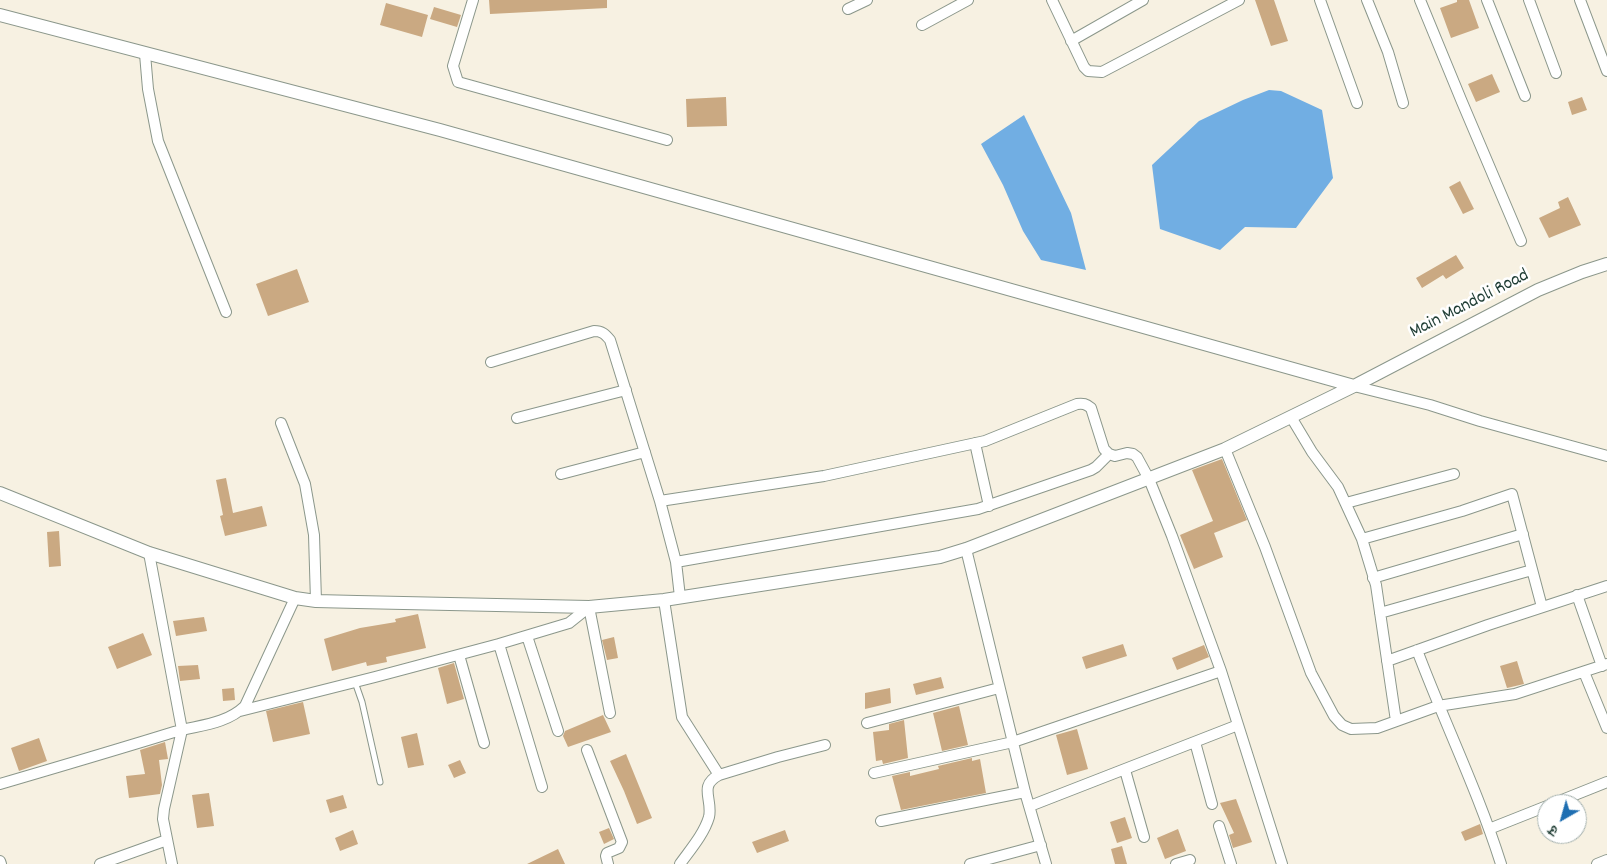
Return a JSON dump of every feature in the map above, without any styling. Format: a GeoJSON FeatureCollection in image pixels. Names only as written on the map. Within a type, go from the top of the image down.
{"type":"FeatureCollection","features":[{"type":"Feature","properties":{"kind":"street"},"geometry":{"type":"LineString","coordinates":[[473,0],[453,66],[458,82],[667,140]]}},
{"type":"Feature","properties":{"kind":"street"},"geometry":{"type":"LineString","coordinates":[[848,10],[868,0]]}},
{"type":"Feature","properties":{"kind":"street"},"geometry":{"type":"LineString","coordinates":[[922,25],[968,0]]}},
{"type":"Feature","properties":{"kind":"street"},"geometry":{"type":"LineString","coordinates":[[1071,41],[1143,0]]}},
{"type":"Feature","properties":{"kind":"street"},"geometry":{"type":"LineString","coordinates":[[1054,1],[1084,67],[1088,71],[1102,72],[1240,0]]}},
{"type":"Feature","properties":{"kind":"street"},"geometry":{"type":"LineString","coordinates":[[1320,0],[1357,103]]}},
{"type":"Feature","properties":{"kind":"street"},"geometry":{"type":"LineString","coordinates":[[1367,0],[1388,52],[1403,103]]}},
{"type":"Feature","properties":{"kind":"street"},"geometry":{"type":"LineString","coordinates":[[1420,0],[1522,241]]}},
{"type":"Feature","properties":{"kind":"street"},"geometry":{"type":"LineString","coordinates":[[1487,0],[1525,96]]}},
{"type":"Feature","properties":{"kind":"street"},"geometry":{"type":"LineString","coordinates":[[1529,0],[1556,73]]}},
{"type":"Feature","properties":{"kind":"street"},"geometry":{"type":"LineString","coordinates":[[1580,0],[1607,71]]}},
{"type":"Feature","properties":{"kind":"street"},"geometry":{"type":"LineString","coordinates":[[0,15],[450,133],[1354,386],[1430,405],[1480,421],[1607,456]]}},
{"type":"Feature","properties":{"kind":"street"},"geometry":{"type":"LineString","coordinates":[[145,54],[148,89],[158,141],[226,312]]}},
{"type":"Feature","properties":{"kind":"street","name":"Main Mandoli Road"},"geometry":{"type":"LineString","coordinates":[[0,493],[149,554],[295,598],[316,601],[589,607],[664,600],[940,556],[966,548],[1225,449],[1354,386],[1538,290],[1607,264]]}},
{"type":"Feature","properties":{"kind":"street"},"geometry":{"type":"LineString","coordinates":[[491,362],[584,333],[600,331],[606,334],[610,340],[660,502],[676,562],[680,597]]}},
{"type":"Feature","properties":{"kind":"street"},"geometry":{"type":"LineString","coordinates":[[517,418],[626,390]]}},
{"type":"Feature","properties":{"kind":"street"},"geometry":{"type":"LineString","coordinates":[[660,502],[824,476],[984,442],[1082,403],[1090,408],[1104,449],[1109,454],[1115,456],[1127,453],[1133,454],[1137,457],[1148,480],[1172,536],[1221,671],[1282,864]]}},
{"type":"Feature","properties":{"kind":"street"},"geometry":{"type":"LineString","coordinates":[[1291,416],[1312,452],[1338,487],[1362,539],[1374,578],[1396,721]]}},
{"type":"Feature","properties":{"kind":"street"},"geometry":{"type":"LineString","coordinates":[[281,423],[305,484],[314,535],[316,601]]}},
{"type":"Feature","properties":{"kind":"street"},"geometry":{"type":"LineString","coordinates":[[975,444],[988,506]]}},
{"type":"Feature","properties":{"kind":"street"},"geometry":{"type":"LineString","coordinates":[[1225,449],[1265,546],[1311,673],[1334,716],[1342,725],[1351,729],[1377,728],[1438,706],[1515,694],[1605,665],[1578,596]]}},
{"type":"Feature","properties":{"kind":"street"},"geometry":{"type":"LineString","coordinates":[[561,474],[645,452]]}},
{"type":"Feature","properties":{"kind":"street"},"geometry":{"type":"LineString","coordinates":[[676,562],[988,506],[1091,470],[1109,454]]}},
{"type":"Feature","properties":{"kind":"street"},"geometry":{"type":"LineString","coordinates":[[1346,503],[1454,474]]}},
{"type":"Feature","properties":{"kind":"street"},"geometry":{"type":"LineString","coordinates":[[1362,539],[1512,494],[1542,607]]}},
{"type":"Feature","properties":{"kind":"street"},"geometry":{"type":"LineString","coordinates":[[1374,578],[1523,534]]}},
{"type":"Feature","properties":{"kind":"street"},"geometry":{"type":"LineString","coordinates":[[966,548],[1025,792],[1046,864]]}},
{"type":"Feature","properties":{"kind":"street"},"geometry":{"type":"LineString","coordinates":[[149,554],[182,730],[163,819],[172,864]]}},
{"type":"Feature","properties":{"kind":"street"},"geometry":{"type":"LineString","coordinates":[[1380,613],[1532,570]]}},
{"type":"Feature","properties":{"kind":"street"},"geometry":{"type":"LineString","coordinates":[[1387,661],[1607,586]]}},
{"type":"Feature","properties":{"kind":"street"},"geometry":{"type":"LineString","coordinates":[[0,784],[182,730],[223,721],[240,711],[245,706],[295,598]]}},
{"type":"Feature","properties":{"kind":"street"},"geometry":{"type":"LineString","coordinates":[[664,600],[682,717],[719,775]]}},
{"type":"Feature","properties":{"kind":"street"},"geometry":{"type":"LineString","coordinates":[[240,711],[527,636],[569,623],[589,607],[610,713]]}},
{"type":"Feature","properties":{"kind":"street"},"geometry":{"type":"LineString","coordinates":[[527,636],[558,731]]}},
{"type":"Feature","properties":{"kind":"street"},"geometry":{"type":"LineString","coordinates":[[499,644],[542,787]]}},
{"type":"Feature","properties":{"kind":"street"},"geometry":{"type":"LineString","coordinates":[[1417,650],[1489,829],[1501,864]]}},
{"type":"Feature","properties":{"kind":"street"},"geometry":{"type":"LineString","coordinates":[[459,655],[484,743]]}},
{"type":"Feature","properties":{"kind":"street"},"geometry":{"type":"LineString","coordinates":[[874,773],[1014,742],[1221,671]]}},
{"type":"Feature","properties":{"kind":"street"},"geometry":{"type":"LineString","coordinates":[[1584,672],[1607,728]]}},
{"type":"Feature","properties":{"kind":"street"},"geometry":{"type":"LineString","coordinates":[[867,723],[999,688]]}},
{"type":"Feature","properties":{"kind":"street"},"geometry":{"type":"LineString","coordinates":[[1030,806],[1238,725]]}},
{"type":"Feature","properties":{"kind":"street"},"geometry":{"type":"LineString","coordinates":[[1195,742],[1212,804]]}},
{"type":"Feature","properties":{"kind":"street"},"geometry":{"type":"LineString","coordinates":[[680,864],[704,828],[710,811],[708,783],[712,779],[719,775],[778,757],[825,745]]}},
{"type":"Feature","properties":{"kind":"street"},"geometry":{"type":"LineString","coordinates":[[586,750],[622,842],[620,848],[607,853],[608,864]]}},
{"type":"Feature","properties":{"kind":"street"},"geometry":{"type":"LineString","coordinates":[[1125,770],[1144,837]]}},
{"type":"Feature","properties":{"kind":"street"},"geometry":{"type":"LineString","coordinates":[[1577,794],[1607,782]]}},
{"type":"Feature","properties":{"kind":"street"},"geometry":{"type":"LineString","coordinates":[[881,821],[1025,792]]}},
{"type":"Feature","properties":{"kind":"street"},"geometry":{"type":"LineString","coordinates":[[1489,829],[1537,810]]}},
{"type":"Feature","properties":{"kind":"street"},"geometry":{"type":"LineString","coordinates":[[1219,826],[1231,864]]}},
{"type":"Feature","properties":{"kind":"street"},"geometry":{"type":"LineString","coordinates":[[100,864],[167,840]]}},
{"type":"Feature","properties":{"kind":"street"},"geometry":{"type":"LineString","coordinates":[[972,864],[1041,845]]}},
{"type":"Feature","properties":{"kind":"street"},"geometry":{"type":"LineString","coordinates":[[1176,864],[1190,860]]}},
{"type":"Feature","properties":{"kind":"street"},"geometry":{"type":"LineString","coordinates":[[1597,864],[1607,860]]}},
{"type":"Feature","properties":{"kind":"lane"},"geometry":{"type":"LineString","coordinates":[[355,681],[362,702],[380,782]]}},
{"type":"Feature","properties":{"kind":"water"},"geometry":{"type":"Polygon","coordinates":[[[1269,90],[1281,91],[1322,110],[1333,178],[1296,228],[1245,227],[1220,250],[1160,229],[1152,165],[1199,121],[1269,90]]]}},
{"type":"Feature","properties":{"kind":"water"},"geometry":{"type":"Polygon","coordinates":[[[1024,115],[1071,213],[1086,270],[1041,260],[1023,231],[1003,185],[981,144],[1024,115]]]}},
{"type":"Feature","properties":{"kind":"building"},"geometry":{"type":"Polygon","coordinates":[[[489,0],[607,0],[607,8],[490,14],[489,0]]]}},
{"type":"Feature","properties":{"kind":"building"},"geometry":{"type":"Polygon","coordinates":[[[1255,0],[1274,0],[1288,41],[1271,46],[1255,0]]]}},
{"type":"Feature","properties":{"kind":"building"},"geometry":{"type":"Polygon","coordinates":[[[1457,0],[1469,0],[1479,28],[1451,38],[1440,8],[1457,2],[1457,0]]]}},
{"type":"Feature","properties":{"kind":"building"},"geometry":{"type":"Polygon","coordinates":[[[386,3],[428,15],[422,37],[380,25],[386,3]]]}},
{"type":"Feature","properties":{"kind":"building"},"geometry":{"type":"Polygon","coordinates":[[[434,7],[461,15],[457,27],[430,19],[434,7]]]}},
{"type":"Feature","properties":{"kind":"building"},"geometry":{"type":"Polygon","coordinates":[[[1492,74],[1500,92],[1476,102],[1468,84],[1492,74]]]}},
{"type":"Feature","properties":{"kind":"building"},"geometry":{"type":"Polygon","coordinates":[[[726,97],[727,126],[687,127],[686,99],[726,97]]]}},
{"type":"Feature","properties":{"kind":"building"},"geometry":{"type":"Polygon","coordinates":[[[1582,97],[1587,110],[1572,115],[1568,102],[1582,97]]]}},
{"type":"Feature","properties":{"kind":"building"},"geometry":{"type":"Polygon","coordinates":[[[1460,181],[1474,209],[1463,214],[1449,187],[1460,181]]]}},
{"type":"Feature","properties":{"kind":"building"},"geometry":{"type":"Polygon","coordinates":[[[1568,197],[1581,225],[1549,238],[1539,218],[1560,208],[1558,202],[1568,197]]]}},
{"type":"Feature","properties":{"kind":"building"},"geometry":{"type":"Polygon","coordinates":[[[1456,255],[1464,268],[1446,279],[1443,275],[1422,288],[1416,278],[1456,255]]]}},
{"type":"Feature","properties":{"kind":"building"},"geometry":{"type":"Polygon","coordinates":[[[297,269],[309,302],[268,316],[256,284],[297,269]]]}},
{"type":"Feature","properties":{"kind":"building"},"geometry":{"type":"Polygon","coordinates":[[[1222,459],[1247,520],[1214,533],[1223,557],[1194,569],[1180,535],[1213,521],[1192,470],[1222,459]]]}},
{"type":"Feature","properties":{"kind":"building"},"geometry":{"type":"Polygon","coordinates":[[[226,478],[233,513],[262,506],[267,526],[225,536],[220,516],[223,515],[216,480],[226,478]]]}},
{"type":"Feature","properties":{"kind":"building"},"geometry":{"type":"Polygon","coordinates":[[[59,531],[61,566],[49,567],[47,532],[59,531]]]}},
{"type":"Feature","properties":{"kind":"building"},"geometry":{"type":"Polygon","coordinates":[[[418,614],[426,648],[386,657],[387,662],[367,666],[366,662],[332,671],[324,639],[360,628],[396,622],[395,619],[418,614]]]}},
{"type":"Feature","properties":{"kind":"building"},"geometry":{"type":"Polygon","coordinates":[[[204,617],[207,631],[176,636],[173,621],[204,617]]]}},
{"type":"Feature","properties":{"kind":"building"},"geometry":{"type":"Polygon","coordinates":[[[143,633],[152,655],[117,669],[108,647],[143,633]]]}},
{"type":"Feature","properties":{"kind":"building"},"geometry":{"type":"Polygon","coordinates":[[[614,637],[618,658],[607,660],[602,640],[614,637]]]}},
{"type":"Feature","properties":{"kind":"building"},"geometry":{"type":"Polygon","coordinates":[[[1123,644],[1127,656],[1086,669],[1082,657],[1123,644]]]}},
{"type":"Feature","properties":{"kind":"building"},"geometry":{"type":"Polygon","coordinates":[[[1204,645],[1209,657],[1177,670],[1172,658],[1204,645]]]}},
{"type":"Feature","properties":{"kind":"building"},"geometry":{"type":"Polygon","coordinates":[[[1517,661],[1524,684],[1507,688],[1500,666],[1517,661]]]}},
{"type":"Feature","properties":{"kind":"building"},"geometry":{"type":"Polygon","coordinates":[[[454,663],[464,699],[447,704],[438,668],[454,663]]]}},
{"type":"Feature","properties":{"kind":"building"},"geometry":{"type":"Polygon","coordinates":[[[198,665],[200,679],[180,681],[178,666],[198,665]]]}},
{"type":"Feature","properties":{"kind":"building"},"geometry":{"type":"Polygon","coordinates":[[[941,677],[944,688],[916,695],[913,684],[941,677]]]}},
{"type":"Feature","properties":{"kind":"building"},"geometry":{"type":"Polygon","coordinates":[[[234,688],[235,700],[223,701],[222,689],[234,688]]]}},
{"type":"Feature","properties":{"kind":"building"},"geometry":{"type":"Polygon","coordinates":[[[890,688],[891,703],[865,709],[865,693],[890,688]]]}},
{"type":"Feature","properties":{"kind":"building"},"geometry":{"type":"Polygon","coordinates":[[[303,702],[310,734],[273,742],[266,711],[303,702]]]}},
{"type":"Feature","properties":{"kind":"building"},"geometry":{"type":"Polygon","coordinates":[[[959,706],[968,745],[942,751],[933,713],[959,706]]]}},
{"type":"Feature","properties":{"kind":"building"},"geometry":{"type":"Polygon","coordinates":[[[603,715],[611,732],[568,747],[563,736],[565,731],[603,715]]]}},
{"type":"Feature","properties":{"kind":"building"},"geometry":{"type":"Polygon","coordinates":[[[904,720],[908,758],[883,764],[882,760],[876,761],[873,732],[889,730],[889,724],[904,720]]]}},
{"type":"Feature","properties":{"kind":"building"},"geometry":{"type":"Polygon","coordinates":[[[1077,729],[1088,769],[1067,775],[1056,735],[1077,729]]]}},
{"type":"Feature","properties":{"kind":"building"},"geometry":{"type":"Polygon","coordinates":[[[417,733],[424,765],[408,768],[401,737],[417,733]]]}},
{"type":"Feature","properties":{"kind":"building"},"geometry":{"type":"Polygon","coordinates":[[[39,738],[47,761],[19,771],[11,748],[39,738]]]}},
{"type":"Feature","properties":{"kind":"building"},"geometry":{"type":"Polygon","coordinates":[[[165,742],[168,759],[159,760],[162,785],[160,794],[129,798],[126,776],[145,774],[140,750],[165,742]]]}},
{"type":"Feature","properties":{"kind":"building"},"geometry":{"type":"Polygon","coordinates":[[[626,754],[652,818],[637,824],[610,761],[626,754]]]}},
{"type":"Feature","properties":{"kind":"building"},"geometry":{"type":"Polygon","coordinates":[[[972,758],[972,761],[980,759],[986,793],[901,810],[892,776],[910,772],[910,776],[939,769],[938,766],[972,758]]]}},
{"type":"Feature","properties":{"kind":"building"},"geometry":{"type":"Polygon","coordinates":[[[460,760],[466,773],[454,778],[448,765],[460,760]]]}},
{"type":"Feature","properties":{"kind":"building"},"geometry":{"type":"Polygon","coordinates":[[[209,793],[214,826],[197,828],[192,795],[209,793]]]}},
{"type":"Feature","properties":{"kind":"building"},"geometry":{"type":"Polygon","coordinates":[[[343,795],[347,808],[330,813],[326,800],[343,795]]]}},
{"type":"Feature","properties":{"kind":"building"},"geometry":{"type":"Polygon","coordinates":[[[1236,799],[1252,842],[1233,848],[1229,835],[1234,833],[1220,803],[1236,799]]]}},
{"type":"Feature","properties":{"kind":"building"},"geometry":{"type":"Polygon","coordinates":[[[1125,817],[1132,838],[1117,843],[1110,822],[1125,817]]]}},
{"type":"Feature","properties":{"kind":"building"},"geometry":{"type":"Polygon","coordinates":[[[1480,824],[1483,834],[1465,841],[1461,832],[1480,824]]]}},
{"type":"Feature","properties":{"kind":"building"},"geometry":{"type":"Polygon","coordinates":[[[609,828],[614,839],[604,844],[599,832],[609,828]]]}},
{"type":"Feature","properties":{"kind":"building"},"geometry":{"type":"Polygon","coordinates":[[[1178,829],[1186,851],[1165,859],[1157,838],[1178,829]]]}},
{"type":"Feature","properties":{"kind":"building"},"geometry":{"type":"Polygon","coordinates":[[[353,830],[358,844],[340,851],[335,838],[353,830]]]}},
{"type":"Feature","properties":{"kind":"building"},"geometry":{"type":"Polygon","coordinates":[[[785,830],[789,841],[757,853],[752,842],[785,830]]]}},
{"type":"Feature","properties":{"kind":"building"},"geometry":{"type":"Polygon","coordinates":[[[1122,846],[1127,864],[1115,864],[1111,849],[1122,846]]]}},
{"type":"Feature","properties":{"kind":"building"},"geometry":{"type":"Polygon","coordinates":[[[558,849],[565,864],[527,864],[558,849]]]}}]}
